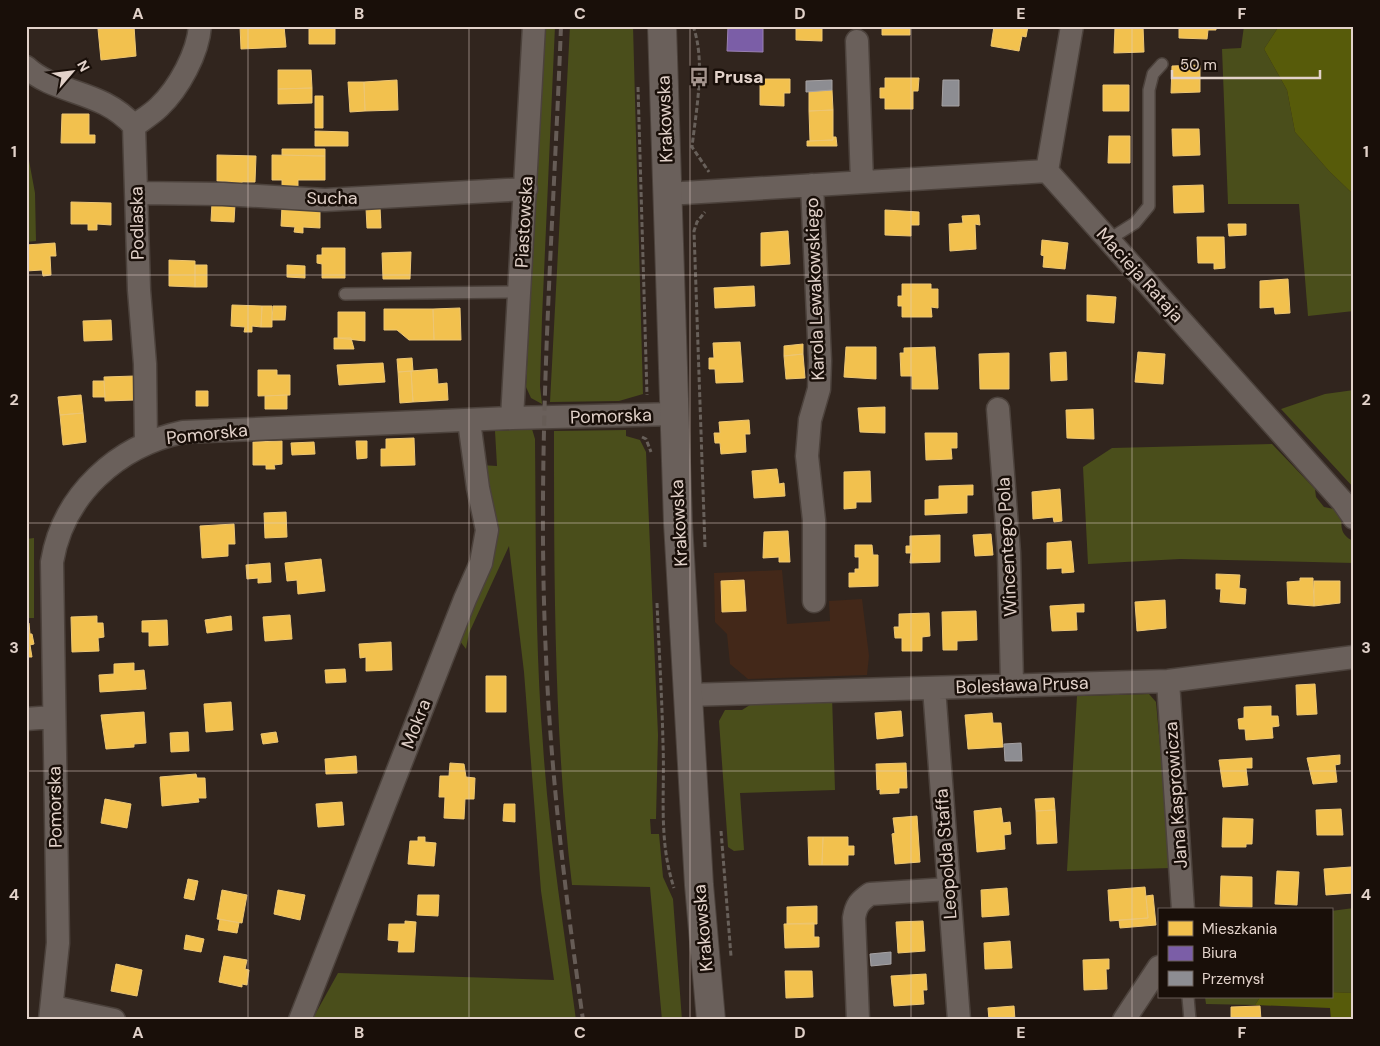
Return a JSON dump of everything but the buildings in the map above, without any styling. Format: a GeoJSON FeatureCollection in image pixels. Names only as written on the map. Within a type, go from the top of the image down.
{"type":"FeatureCollection","features":[{"type":"Feature","properties":{"kind":"main road","name":"Krakowska"},"geometry":{"type":"LineString","coordinates":[[662,26],[678,523],[699,885],[711,1020]]}},
{"type":"Feature","properties":{"kind":"street"},"geometry":{"type":"LineString","coordinates":[[26,67],[36,76],[104,102],[123,114],[134,126],[159,107],[174,88],[191,59],[200,26]]}},
{"type":"Feature","properties":{"kind":"street","name":"Piastowska"},"geometry":{"type":"LineString","coordinates":[[512,418],[534,26]]}},
{"type":"Feature","properties":{"kind":"street"},"geometry":{"type":"LineString","coordinates":[[667,194],[1047,171],[1072,26]]}},
{"type":"Feature","properties":{"kind":"street"},"geometry":{"type":"LineString","coordinates":[[857,42],[862,182]]}},
{"type":"Feature","properties":{"kind":"street","name":"Podlaska"},"geometry":{"type":"LineString","coordinates":[[134,126],[146,443]]}},
{"type":"Feature","properties":{"kind":"street","name":"Macieja Rataja"},"geometry":{"type":"LineString","coordinates":[[1047,171],[1337,494],[1354,518]]}},
{"type":"Feature","properties":{"kind":"street","name":"Karola Lewakowskiego"},"geometry":{"type":"LineString","coordinates":[[812,185],[820,361],[819,389],[810,420],[807,456],[814,520],[814,601]]}},
{"type":"Feature","properties":{"kind":"street","name":"Sucha"},"geometry":{"type":"LineString","coordinates":[[137,194],[223,194],[324,200],[526,189]]}},
{"type":"Feature","properties":{"kind":"street","name":"Wincentego Pola"},"geometry":{"type":"LineString","coordinates":[[998,409],[1009,553],[1012,684]]}},
{"type":"Feature","properties":{"kind":"street","name":"Pomorska"},"geometry":{"type":"LineString","coordinates":[[51,1013],[58,943],[52,571],[56,540],[63,520],[76,500],[95,479],[121,458],[146,443],[183,432],[512,418],[675,414]]}},
{"type":"Feature","properties":{"kind":"street","name":"Mokra"},"geometry":{"type":"LineString","coordinates":[[300,1020],[481,563],[487,530],[478,488],[470,421]]}},
{"type":"Feature","properties":{"kind":"street","name":"Bolesława Prusa"},"geometry":{"type":"LineString","coordinates":[[688,695],[1012,684],[1168,681],[1354,657]]}},
{"type":"Feature","properties":{"kind":"street","name":"Jana Kasprowicza"},"geometry":{"type":"LineString","coordinates":[[1168,681],[1183,908]]}},
{"type":"Feature","properties":{"kind":"street","name":"Leopolda Staffa"},"geometry":{"type":"LineString","coordinates":[[934,688],[959,1020]]}},
{"type":"Feature","properties":{"kind":"street"},"geometry":{"type":"LineString","coordinates":[[26,719],[53,717]]}},
{"type":"Feature","properties":{"kind":"street"},"geometry":{"type":"LineString","coordinates":[[858,1020],[854,918],[855,908],[860,900],[870,894],[948,889]]}},
{"type":"Feature","properties":{"kind":"street"},"geometry":{"type":"LineString","coordinates":[[1124,1020],[1158,969]]}},
{"type":"Feature","properties":{"kind":"street"},"geometry":{"type":"LineString","coordinates":[[51,1013],[114,1020]]}},
{"type":"Feature","properties":{"kind":"lane"},"geometry":{"type":"LineString","coordinates":[[1108,240],[1135,223],[1149,206],[1149,90],[1153,74],[1162,64]]}},
{"type":"Feature","properties":{"kind":"lane"},"geometry":{"type":"LineString","coordinates":[[345,294],[520,292]]}},
{"type":"Feature","properties":{"kind":"lane"},"geometry":{"type":"LineString","coordinates":[[1188,998],[1190,1020]]}},
{"type":"Feature","properties":{"kind":"path"},"geometry":{"type":"LineString","coordinates":[[693,26],[697,38],[698,86],[692,148],[706,168],[716,176]]}},
{"type":"Feature","properties":{"kind":"path"},"geometry":{"type":"LineString","coordinates":[[638,85],[648,394],[642,400]]}},
{"type":"Feature","properties":{"kind":"path"},"geometry":{"type":"LineString","coordinates":[[705,555],[694,231],[697,222],[711,209]]}},
{"type":"Feature","properties":{"kind":"path"},"geometry":{"type":"LineString","coordinates":[[637,434],[646,439],[651,451],[652,461]]}},
{"type":"Feature","properties":{"kind":"path"},"geometry":{"type":"LineString","coordinates":[[657,598],[664,744],[662,817],[666,863],[677,897]]}},
{"type":"Feature","properties":{"kind":"path"},"geometry":{"type":"LineString","coordinates":[[721,823],[731,960]]}},
{"type":"Feature","properties":{"kind":"shaded area"},"geometry":{"type":"Polygon","coordinates":[[[1279,26],[1354,26],[1354,195],[1329,171],[1295,132],[1287,90],[1264,49],[1279,26]]]}},
{"type":"Feature","properties":{"kind":"shaded area"},"geometry":{"type":"Polygon","coordinates":[[[782,570],[787,624],[830,621],[829,601],[862,599],[869,656],[867,675],[748,679],[730,664],[727,634],[715,622],[714,573],[782,570]]]}},
{"type":"Feature","properties":{"kind":"shaded area"},"geometry":{"type":"Polygon","coordinates":[[[1332,992],[1354,993],[1354,1020],[1331,1020],[1330,1008],[1255,1005],[1259,998],[1332,998],[1332,992]]]}},
{"type":"Feature","properties":{"kind":"green space"},"geometry":{"type":"Polygon","coordinates":[[[544,26],[555,26],[542,318],[540,386],[542,404],[531,398],[526,387],[544,26]]]}},
{"type":"Feature","properties":{"kind":"green space"},"geometry":{"type":"Polygon","coordinates":[[[570,26],[633,26],[643,394],[619,401],[550,402],[570,26]]]}},
{"type":"Feature","properties":{"kind":"green space"},"geometry":{"type":"Polygon","coordinates":[[[1244,26],[1279,26],[1264,49],[1287,90],[1295,132],[1329,171],[1354,195],[1354,311],[1308,316],[1299,204],[1228,204],[1222,49],[1241,48],[1244,26]]]}},
{"type":"Feature","properties":{"kind":"green space"},"geometry":{"type":"Polygon","coordinates":[[[26,155],[28,155],[35,193],[36,241],[26,242],[26,155]]]}},
{"type":"Feature","properties":{"kind":"green space"},"geometry":{"type":"Polygon","coordinates":[[[1354,390],[1354,488],[1281,409],[1325,394],[1354,390]]]}},
{"type":"Feature","properties":{"kind":"green space"},"geometry":{"type":"Polygon","coordinates":[[[532,429],[535,439],[537,630],[540,707],[553,848],[576,1020],[312,1020],[338,973],[554,980],[541,891],[524,672],[509,546],[469,633],[466,649],[456,636],[493,544],[480,465],[497,466],[495,431],[532,429]]]}},
{"type":"Feature","properties":{"kind":"green space"},"geometry":{"type":"Polygon","coordinates":[[[626,430],[626,436],[640,440],[646,452],[658,735],[656,819],[650,819],[651,834],[659,834],[663,877],[673,899],[682,1020],[662,1020],[650,887],[572,885],[566,828],[556,658],[554,431],[626,430]]]}},
{"type":"Feature","properties":{"kind":"green space"},"geometry":{"type":"Polygon","coordinates":[[[1272,444],[1315,489],[1316,497],[1324,507],[1334,509],[1342,519],[1341,526],[1343,532],[1354,541],[1354,563],[1180,559],[1088,564],[1083,467],[1112,448],[1272,444]]]}},
{"type":"Feature","properties":{"kind":"green space"},"geometry":{"type":"Polygon","coordinates":[[[34,538],[34,618],[26,618],[26,539],[34,538]]]}},
{"type":"Feature","properties":{"kind":"green space"},"geometry":{"type":"Polygon","coordinates":[[[1149,694],[1156,702],[1171,868],[1067,871],[1077,696],[1149,694]]]}},
{"type":"Feature","properties":{"kind":"green space"},"geometry":{"type":"Polygon","coordinates":[[[832,696],[835,790],[740,793],[744,850],[734,851],[728,847],[719,721],[725,710],[742,710],[753,703],[832,696]]]}},
{"type":"Feature","properties":{"kind":"green space"},"geometry":{"type":"Polygon","coordinates":[[[1354,908],[1354,993],[1332,992],[1332,911],[1354,908]]]}},
{"type":"Feature","properties":{"kind":"green space"},"geometry":{"type":"Polygon","coordinates":[[[1205,998],[1259,998],[1255,1005],[1206,1004],[1205,998]]]}},
{"type":"Feature","properties":{"kind":"railway"},"geometry":{"type":"LineString","coordinates":[[561,26],[544,420],[543,578],[548,702],[555,793],[583,1020]]}},
{"type":"Feature","properties":{"kind":"place","name":"Prusa"},"geometry":{"type":"Point","coordinates":[699,77]}}]}
